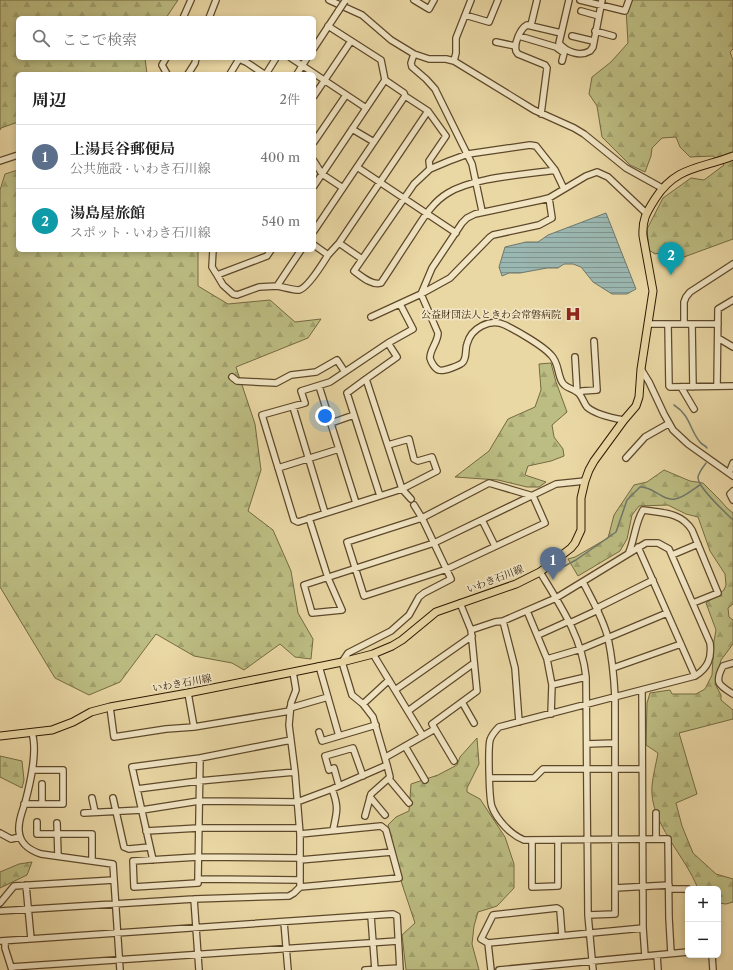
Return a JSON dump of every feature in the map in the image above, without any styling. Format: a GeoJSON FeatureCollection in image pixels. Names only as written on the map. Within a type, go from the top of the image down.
{"type":"FeatureCollection","features":[{"type":"Feature","properties":{"kind":"main road","name":"いわき石川線"},"geometry":{"type":"LineString","coordinates":[[0,736],[52,730],[73,722],[91,712],[110,707],[293,672],[373,654],[402,640],[436,612],[503,589],[540,572],[571,548],[578,536],[581,523],[581,498],[585,481],[594,461],[638,402],[641,369],[653,291],[652,278],[643,236],[646,212],[662,188],[681,173],[733,156]]}},
{"type":"Feature","properties":{"kind":"street"},"geometry":{"type":"LineString","coordinates":[[184,16],[191,0]]}},
{"type":"Feature","properties":{"kind":"street"},"geometry":{"type":"LineString","coordinates":[[329,0],[362,15],[391,40],[414,54],[429,59],[454,62],[541,114],[574,128],[584,134],[626,168],[662,188]]}},
{"type":"Feature","properties":{"kind":"street"},"geometry":{"type":"LineString","coordinates":[[414,0],[428,9],[434,0]]}},
{"type":"Feature","properties":{"kind":"street"},"geometry":{"type":"LineString","coordinates":[[454,62],[456,53],[455,41],[471,0]]}},
{"type":"Feature","properties":{"kind":"street"},"geometry":{"type":"LineString","coordinates":[[465,15],[489,22],[498,0]]}},
{"type":"Feature","properties":{"kind":"street"},"geometry":{"type":"LineString","coordinates":[[531,25],[537,0]]}},
{"type":"Feature","properties":{"kind":"street"},"geometry":{"type":"LineString","coordinates":[[569,0],[561,33],[560,44],[569,51],[585,54],[592,49],[602,3]]}},
{"type":"Feature","properties":{"kind":"street"},"geometry":{"type":"LineString","coordinates":[[580,0],[602,3],[625,11],[629,0]]}},
{"type":"Feature","properties":{"kind":"street"},"geometry":{"type":"LineString","coordinates":[[210,16],[214,1]]}},
{"type":"Feature","properties":{"kind":"street"},"geometry":{"type":"LineString","coordinates":[[316,45],[345,1]]}},
{"type":"Feature","properties":{"kind":"street"},"geometry":{"type":"LineString","coordinates":[[581,11],[599,16]]}},
{"type":"Feature","properties":{"kind":"street"},"geometry":{"type":"LineString","coordinates":[[541,114],[547,68],[518,54],[515,46],[524,27],[531,25],[561,33]]}},
{"type":"Feature","properties":{"kind":"street"},"geometry":{"type":"LineString","coordinates":[[316,183],[385,80],[381,60],[328,26]]}},
{"type":"Feature","properties":{"kind":"street"},"geometry":{"type":"LineString","coordinates":[[595,31],[613,36]]}},
{"type":"Feature","properties":{"kind":"street"},"geometry":{"type":"LineString","coordinates":[[519,36],[556,47],[564,53],[562,61]]}},
{"type":"Feature","properties":{"kind":"street"},"geometry":{"type":"LineString","coordinates":[[572,36],[594,41]]}},
{"type":"Feature","properties":{"kind":"street"},"geometry":{"type":"LineString","coordinates":[[316,93],[351,41]]}},
{"type":"Feature","properties":{"kind":"street"},"geometry":{"type":"LineString","coordinates":[[496,42],[515,46]]}},
{"type":"Feature","properties":{"kind":"street"},"geometry":{"type":"LineString","coordinates":[[414,54],[411,63],[412,67],[435,89],[468,154],[472,164],[482,211]]}},
{"type":"Feature","properties":{"kind":"street"},"geometry":{"type":"LineString","coordinates":[[165,60],[162,65],[166,72]]}},
{"type":"Feature","properties":{"kind":"street"},"geometry":{"type":"LineString","coordinates":[[189,72],[196,60]]}},
{"type":"Feature","properties":{"kind":"street"},"geometry":{"type":"LineString","coordinates":[[231,72],[238,60]]}},
{"type":"Feature","properties":{"kind":"street"},"geometry":{"type":"LineString","coordinates":[[241,60],[262,72]]}},
{"type":"Feature","properties":{"kind":"street"},"geometry":{"type":"LineString","coordinates":[[266,72],[275,60]]}},
{"type":"Feature","properties":{"kind":"street"},"geometry":{"type":"LineString","coordinates":[[294,60],[311,72]]}},
{"type":"Feature","properties":{"kind":"street"},"geometry":{"type":"LineString","coordinates":[[298,72],[306,60]]}},
{"type":"Feature","properties":{"kind":"street"},"geometry":{"type":"LineString","coordinates":[[316,75],[366,108]]}},
{"type":"Feature","properties":{"kind":"street"},"geometry":{"type":"LineString","coordinates":[[385,80],[404,92],[405,96],[428,111],[446,136],[429,161],[430,169]]}},
{"type":"Feature","properties":{"kind":"street"},"geometry":{"type":"LineString","coordinates":[[316,139],[346,95]]}},
{"type":"Feature","properties":{"kind":"street"},"geometry":{"type":"LineString","coordinates":[[316,228],[405,96]]}},
{"type":"Feature","properties":{"kind":"street"},"geometry":{"type":"LineString","coordinates":[[213,252],[212,267],[223,285],[233,294],[237,295],[259,287],[277,286],[299,290],[303,288],[309,283],[328,255],[339,244],[428,111]]}},
{"type":"Feature","properties":{"kind":"street"},"geometry":{"type":"LineString","coordinates":[[352,129],[374,142]]}},
{"type":"Feature","properties":{"kind":"street"},"geometry":{"type":"LineString","coordinates":[[555,170],[476,182],[447,193],[436,202],[427,214],[380,283],[372,283],[354,271],[414,184],[430,169],[449,161],[468,154],[530,145],[536,146],[555,170],[564,189]]}},
{"type":"Feature","properties":{"kind":"street"},"geometry":{"type":"LineString","coordinates":[[0,161],[16,156]]}},
{"type":"Feature","properties":{"kind":"street"},"geometry":{"type":"LineString","coordinates":[[316,164],[322,174],[343,188]]}},
{"type":"Feature","properties":{"kind":"street"},"geometry":{"type":"LineString","coordinates":[[357,167],[456,233]]}},
{"type":"Feature","properties":{"kind":"street"},"geometry":{"type":"LineString","coordinates":[[594,341],[597,390],[582,391],[578,393],[569,388],[562,383],[557,365],[550,354],[507,326],[498,323],[486,324],[473,332],[467,343],[465,358],[461,365],[442,371],[436,369],[430,360],[438,333],[421,294],[432,268],[467,218],[482,211],[549,198],[586,176],[598,172],[608,176],[646,212]]}},
{"type":"Feature","properties":{"kind":"street"},"geometry":{"type":"LineString","coordinates":[[371,317],[421,294],[450,278],[493,235],[538,225],[552,218],[549,198]]}},
{"type":"Feature","properties":{"kind":"street"},"geometry":{"type":"LineString","coordinates":[[339,244],[362,258]]}},
{"type":"Feature","properties":{"kind":"street"},"geometry":{"type":"LineString","coordinates":[[316,246],[328,255]]}},
{"type":"Feature","properties":{"kind":"street"},"geometry":{"type":"LineString","coordinates":[[216,275],[267,256],[270,252]]}},
{"type":"Feature","properties":{"kind":"street"},"geometry":{"type":"LineString","coordinates":[[277,286],[300,252]]}},
{"type":"Feature","properties":{"kind":"street"},"geometry":{"type":"LineString","coordinates":[[684,324],[686,297],[690,292],[733,264]]}},
{"type":"Feature","properties":{"kind":"street"},"geometry":{"type":"LineString","coordinates":[[717,386],[718,309],[733,300]]}},
{"type":"Feature","properties":{"kind":"street"},"geometry":{"type":"LineString","coordinates":[[388,445],[409,439],[414,459],[418,461],[432,457],[437,471],[402,489],[298,522],[294,520],[262,415],[305,403],[301,391],[330,382],[388,343],[413,329],[400,304]]}},
{"type":"Feature","properties":{"kind":"street"},"geometry":{"type":"LineString","coordinates":[[649,324],[718,324]]}},
{"type":"Feature","properties":{"kind":"street"},"geometry":{"type":"LineString","coordinates":[[668,324],[670,387],[733,386]]}},
{"type":"Feature","properties":{"kind":"street"},"geometry":{"type":"LineString","coordinates":[[692,324],[693,387]]}},
{"type":"Feature","properties":{"kind":"street"},"geometry":{"type":"LineString","coordinates":[[718,338],[733,347]]}},
{"type":"Feature","properties":{"kind":"street"},"geometry":{"type":"LineString","coordinates":[[380,496],[347,393],[397,357],[388,343]]}},
{"type":"Feature","properties":{"kind":"street"},"geometry":{"type":"LineString","coordinates":[[575,357],[578,393],[582,400],[596,413],[624,420]]}},
{"type":"Feature","properties":{"kind":"street"},"geometry":{"type":"LineString","coordinates":[[232,378],[237,381],[276,383],[291,375],[316,372],[337,360],[345,372]]}},
{"type":"Feature","properties":{"kind":"street"},"geometry":{"type":"LineString","coordinates":[[641,369],[649,382],[668,424],[679,436],[731,474],[733,463]]}},
{"type":"Feature","properties":{"kind":"street"},"geometry":{"type":"LineString","coordinates":[[366,379],[402,489],[411,499]]}},
{"type":"Feature","properties":{"kind":"street"},"geometry":{"type":"LineString","coordinates":[[319,386],[356,503]]}},
{"type":"Feature","properties":{"kind":"street"},"geometry":{"type":"LineString","coordinates":[[681,387],[694,409]]}},
{"type":"Feature","properties":{"kind":"street"},"geometry":{"type":"LineString","coordinates":[[292,407],[325,513]]}},
{"type":"Feature","properties":{"kind":"street"},"geometry":{"type":"LineString","coordinates":[[331,423],[354,415]]}},
{"type":"Feature","properties":{"kind":"street"},"geometry":{"type":"LineString","coordinates":[[626,458],[645,437],[668,424]]}},
{"type":"Feature","properties":{"kind":"street"},"geometry":{"type":"LineString","coordinates":[[278,468],[339,449]]}},
{"type":"Feature","properties":{"kind":"street"},"geometry":{"type":"LineString","coordinates":[[309,518],[328,578],[342,610],[312,613],[304,585],[328,578],[355,568],[434,544],[556,484],[585,481]]}},
{"type":"Feature","properties":{"kind":"street"},"geometry":{"type":"LineString","coordinates":[[490,483],[533,496],[545,523],[447,569],[364,596],[347,542],[422,518],[490,483]]}},
{"type":"Feature","properties":{"kind":"street"},"geometry":{"type":"LineString","coordinates":[[733,491],[730,494],[733,500]]}},
{"type":"Feature","properties":{"kind":"street"},"geometry":{"type":"LineString","coordinates":[[409,803],[389,779],[390,777],[386,757],[373,717],[363,704],[352,694],[342,662],[348,653],[391,631],[408,615],[419,597],[424,593],[451,579],[422,518],[414,505]]}},
{"type":"Feature","properties":{"kind":"street"},"geometry":{"type":"LineString","coordinates":[[629,553],[636,532],[637,520],[643,510],[682,518],[692,530],[718,593],[693,603]]}},
{"type":"Feature","properties":{"kind":"street"},"geometry":{"type":"LineString","coordinates":[[482,520],[495,546]]}},
{"type":"Feature","properties":{"kind":"street"},"geometry":{"type":"LineString","coordinates":[[395,690],[471,633],[556,598],[638,547],[646,543],[658,543],[669,549],[710,644],[711,650],[709,662],[706,667],[702,672],[695,676],[499,728],[494,732],[490,742],[490,799],[494,812],[512,834],[524,840],[668,839],[668,887],[671,953]]}},
{"type":"Feature","properties":{"kind":"street"},"geometry":{"type":"LineString","coordinates":[[672,555],[698,544]]}},
{"type":"Feature","properties":{"kind":"street"},"geometry":{"type":"LineString","coordinates":[[638,547],[695,676]]}},
{"type":"Feature","properties":{"kind":"street"},"geometry":{"type":"LineString","coordinates":[[540,572],[569,622],[581,649],[586,677],[588,769],[588,915],[593,970]]}},
{"type":"Feature","properties":{"kind":"street"},"geometry":{"type":"LineString","coordinates":[[538,635],[597,609],[653,580]]}},
{"type":"Feature","properties":{"kind":"street"},"geometry":{"type":"LineString","coordinates":[[583,582],[597,609],[608,638],[613,668],[615,697],[615,914],[588,915]]}},
{"type":"Feature","properties":{"kind":"street"},"geometry":{"type":"LineString","coordinates":[[454,761],[432,724],[477,691],[471,633],[460,603]]}},
{"type":"Feature","properties":{"kind":"street"},"geometry":{"type":"LineString","coordinates":[[527,611],[547,659],[552,685],[551,714]]}},
{"type":"Feature","properties":{"kind":"street"},"geometry":{"type":"LineString","coordinates":[[547,659],[581,649],[667,613]]}},
{"type":"Feature","properties":{"kind":"street"},"geometry":{"type":"LineString","coordinates":[[503,621],[515,668],[519,722]]}},
{"type":"Feature","properties":{"kind":"street"},"geometry":{"type":"LineString","coordinates":[[613,668],[681,644]]}},
{"type":"Feature","properties":{"kind":"street"},"geometry":{"type":"LineString","coordinates":[[373,654],[423,736]]}},
{"type":"Feature","properties":{"kind":"street"},"geometry":{"type":"LineString","coordinates":[[408,711],[474,663]]}},
{"type":"Feature","properties":{"kind":"street"},"geometry":{"type":"LineString","coordinates":[[733,663],[723,666],[718,675],[718,683],[720,686],[733,694]]}},
{"type":"Feature","properties":{"kind":"street"},"geometry":{"type":"LineString","coordinates":[[319,666],[339,736]]}},
{"type":"Feature","properties":{"kind":"street"},"geometry":{"type":"LineString","coordinates":[[293,672],[296,690],[290,709],[289,725],[295,772],[299,831],[300,887]]}},
{"type":"Feature","properties":{"kind":"street"},"geometry":{"type":"LineString","coordinates":[[552,685],[586,677]]}},
{"type":"Feature","properties":{"kind":"street"},"geometry":{"type":"LineString","coordinates":[[363,704],[388,680]]}},
{"type":"Feature","properties":{"kind":"street"},"geometry":{"type":"LineString","coordinates":[[642,690],[642,887],[645,956]]}},
{"type":"Feature","properties":{"kind":"street"},"geometry":{"type":"LineString","coordinates":[[188,693],[194,727]]}},
{"type":"Feature","properties":{"kind":"street"},"geometry":{"type":"LineString","coordinates":[[110,707],[114,737],[166,729],[194,727],[290,709],[328,697]]}},
{"type":"Feature","properties":{"kind":"street"},"geometry":{"type":"LineString","coordinates":[[462,702],[474,723]]}},
{"type":"Feature","properties":{"kind":"street"},"geometry":{"type":"LineString","coordinates":[[319,732],[322,741],[376,725]]}},
{"type":"Feature","properties":{"kind":"street"},"geometry":{"type":"LineString","coordinates":[[386,757],[435,729]]}},
{"type":"Feature","properties":{"kind":"street"},"geometry":{"type":"LineString","coordinates":[[32,733],[34,739],[32,770],[19,826],[20,837],[26,847],[33,851],[113,864],[120,970]]}},
{"type":"Feature","properties":{"kind":"street"},"geometry":{"type":"LineString","coordinates":[[153,860],[132,767],[200,758],[291,740]]}},
{"type":"Feature","properties":{"kind":"street"},"geometry":{"type":"LineString","coordinates":[[587,744],[615,744]]}},
{"type":"Feature","properties":{"kind":"street"},"geometry":{"type":"LineString","coordinates":[[405,746],[425,780]]}},
{"type":"Feature","properties":{"kind":"street"},"geometry":{"type":"LineString","coordinates":[[339,786],[334,768],[329,770],[325,756],[353,748],[362,776]]}},
{"type":"Feature","properties":{"kind":"street"},"geometry":{"type":"LineString","coordinates":[[200,758],[199,781],[199,828],[198,857],[198,883],[134,887],[133,862],[198,857],[300,859],[392,852]]}},
{"type":"Feature","properties":{"kind":"street"},"geometry":{"type":"LineString","coordinates":[[84,813],[142,810],[199,801],[297,802],[332,789],[387,765]]}},
{"type":"Feature","properties":{"kind":"street"},"geometry":{"type":"LineString","coordinates":[[490,778],[534,778],[543,769],[642,769]]}},
{"type":"Feature","properties":{"kind":"street"},"geometry":{"type":"LineString","coordinates":[[24,804],[63,804],[63,770],[32,770]]}},
{"type":"Feature","properties":{"kind":"street"},"geometry":{"type":"LineString","coordinates":[[137,789],[199,781],[295,772]]}},
{"type":"Feature","properties":{"kind":"street"},"geometry":{"type":"LineString","coordinates":[[365,816],[371,794],[389,779]]}},
{"type":"Feature","properties":{"kind":"street"},"geometry":{"type":"LineString","coordinates":[[42,784],[42,804]]}},
{"type":"Feature","properties":{"kind":"street"},"geometry":{"type":"LineString","coordinates":[[332,789],[337,801],[337,811],[333,830]]}},
{"type":"Feature","properties":{"kind":"street"},"geometry":{"type":"LineString","coordinates":[[370,797],[385,815]]}},
{"type":"Feature","properties":{"kind":"street"},"geometry":{"type":"LineString","coordinates":[[92,798],[96,812]]}},
{"type":"Feature","properties":{"kind":"street"},"geometry":{"type":"LineString","coordinates":[[113,798],[124,847],[129,849],[150,847]]}},
{"type":"Feature","properties":{"kind":"street"},"geometry":{"type":"LineString","coordinates":[[656,813],[656,839]]}},
{"type":"Feature","properties":{"kind":"street"},"geometry":{"type":"LineString","coordinates":[[37,822],[38,834],[92,834],[92,860]]}},
{"type":"Feature","properties":{"kind":"street"},"geometry":{"type":"LineString","coordinates":[[57,823],[58,856]]}},
{"type":"Feature","properties":{"kind":"street"},"geometry":{"type":"LineString","coordinates":[[0,911],[194,899],[289,896],[300,887],[399,878],[386,830],[381,826],[299,831],[199,828],[146,831]]}},
{"type":"Feature","properties":{"kind":"street"},"geometry":{"type":"LineString","coordinates":[[0,833],[11,839],[20,837]]}},
{"type":"Feature","properties":{"kind":"street"},"geometry":{"type":"LineString","coordinates":[[532,840],[532,887],[558,886],[558,840]]}},
{"type":"Feature","properties":{"kind":"street"},"geometry":{"type":"LineString","coordinates":[[198,879],[299,880]]}},
{"type":"Feature","properties":{"kind":"street"},"geometry":{"type":"LineString","coordinates":[[0,903],[14,886],[114,880]]}},
{"type":"Feature","properties":{"kind":"street"},"geometry":{"type":"LineString","coordinates":[[26,885],[31,939]]}},
{"type":"Feature","properties":{"kind":"street"},"geometry":{"type":"LineString","coordinates":[[615,888],[668,887],[685,889]]}},
{"type":"Feature","properties":{"kind":"street"},"geometry":{"type":"LineString","coordinates":[[194,899],[199,970]]}},
{"type":"Feature","properties":{"kind":"street"},"geometry":{"type":"LineString","coordinates":[[562,936],[560,910],[557,908],[493,915],[481,938],[488,943],[562,936],[589,933],[643,928]]}},
{"type":"Feature","properties":{"kind":"street"},"geometry":{"type":"LineString","coordinates":[[365,970],[400,969],[397,916],[393,914],[2,941],[6,948],[12,969],[198,954],[398,941]]}},
{"type":"Feature","properties":{"kind":"street"},"geometry":{"type":"LineString","coordinates":[[371,916],[375,970]]}},
{"type":"Feature","properties":{"kind":"street"},"geometry":{"type":"LineString","coordinates":[[284,922],[288,970]]}},
{"type":"Feature","properties":{"kind":"street"},"geometry":{"type":"LineString","coordinates":[[488,943],[491,970]]}},
{"type":"Feature","properties":{"kind":"street"},"geometry":{"type":"LineString","coordinates":[[499,970],[685,952]]}},
{"type":"Feature","properties":{"kind":"street"},"geometry":{"type":"LineString","coordinates":[[656,955],[658,970]]}},
{"type":"Feature","properties":{"kind":"street"},"geometry":{"type":"LineString","coordinates":[[712,958],[713,970]]}},
{"type":"Feature","properties":{"kind":"green space"},"geometry":{"type":"Polygon","coordinates":[[[0,0],[178,0],[167,16],[16,16],[16,60],[145,60],[147,72],[16,72],[16,123],[1,128],[0,130],[0,0]]]}},
{"type":"Feature","properties":{"kind":"green space"},"geometry":{"type":"Polygon","coordinates":[[[628,0],[733,0],[733,49],[730,52],[733,60],[733,239],[684,257],[678,249],[655,254],[649,250],[647,229],[663,198],[691,178],[704,180],[724,165],[713,156],[690,157],[680,147],[676,137],[662,138],[652,148],[651,156],[645,172],[630,165],[602,137],[597,106],[589,94],[592,77],[611,62],[628,43],[626,8],[628,0]]]}},
{"type":"Feature","properties":{"kind":"green space"},"geometry":{"type":"Polygon","coordinates":[[[16,171],[16,252],[198,252],[198,286],[228,304],[270,300],[295,322],[321,319],[308,338],[236,367],[255,424],[261,470],[248,511],[273,530],[291,571],[298,613],[313,639],[311,659],[295,657],[280,644],[244,670],[232,663],[194,656],[156,634],[120,682],[89,695],[55,678],[0,587],[0,190],[5,174],[16,171]]]}},
{"type":"Feature","properties":{"kind":"green space"},"geometry":{"type":"Polygon","coordinates":[[[551,363],[567,412],[552,425],[554,437],[563,449],[564,456],[551,461],[528,466],[525,475],[546,482],[539,487],[527,487],[498,480],[455,477],[489,451],[508,419],[535,407],[541,390],[539,364],[551,363]]]}},
{"type":"Feature","properties":{"kind":"green space"},"geometry":{"type":"Polygon","coordinates":[[[664,470],[690,481],[703,483],[733,513],[733,604],[728,608],[729,617],[733,620],[733,644],[721,660],[715,684],[721,695],[721,700],[733,710],[733,719],[679,733],[697,794],[676,803],[682,826],[693,853],[716,874],[733,879],[733,902],[726,904],[721,903],[721,886],[696,886],[662,826],[656,813],[652,786],[658,753],[646,745],[647,703],[650,693],[670,690],[672,694],[696,694],[705,689],[712,675],[716,630],[706,603],[724,590],[726,585],[725,574],[710,551],[698,517],[686,514],[668,505],[639,506],[632,515],[627,539],[620,551],[578,576],[568,559],[575,557],[608,538],[614,515],[634,485],[647,482],[664,470]]]}},
{"type":"Feature","properties":{"kind":"green space"},"geometry":{"type":"Polygon","coordinates":[[[477,738],[479,764],[467,788],[467,792],[480,799],[505,837],[514,864],[514,888],[497,906],[478,912],[474,926],[472,944],[479,970],[406,970],[402,935],[415,923],[402,884],[388,825],[396,817],[409,811],[411,784],[438,775],[457,765],[460,757],[477,738]]]}},
{"type":"Feature","properties":{"kind":"green space"},"geometry":{"type":"Polygon","coordinates":[[[0,756],[22,761],[24,780],[22,788],[0,777],[0,756]]]}},
{"type":"Feature","properties":{"kind":"green space"},"geometry":{"type":"Polygon","coordinates":[[[32,862],[27,875],[0,888],[0,872],[19,864],[32,862]]]}},
{"type":"Feature","properties":{"kind":"water"},"geometry":{"type":"Polygon","coordinates":[[[606,213],[636,289],[627,294],[612,294],[593,282],[581,267],[573,264],[564,264],[558,268],[509,273],[502,276],[499,267],[505,247],[526,242],[538,242],[548,235],[606,213]]]}},
{"type":"Feature","properties":{"kind":"waterway"},"geometry":{"type":"LineString","coordinates":[[674,405],[684,414],[696,437],[707,448]]}},
{"type":"Feature","properties":{"kind":"waterway"},"geometry":{"type":"LineString","coordinates":[[706,463],[698,477],[699,481],[712,499],[733,520]]}},
{"type":"Feature","properties":{"kind":"waterway"},"geometry":{"type":"LineString","coordinates":[[557,570],[576,560],[616,532],[627,500],[640,487],[645,487],[666,498],[675,499],[685,495],[700,485]]}},
{"type":"Feature","properties":{"kind":"place","name":"湯島屋旅館"},"geometry":{"type":"Point","coordinates":[671,275]}},
{"type":"Feature","properties":{"kind":"place","name":"公益財団法人ときわ会常磐病院"},"geometry":{"type":"Point","coordinates":[573,314]}},
{"type":"Feature","properties":{"kind":"place","name":"上湯長谷郵便局"},"geometry":{"type":"Point","coordinates":[553,580]}}]}
